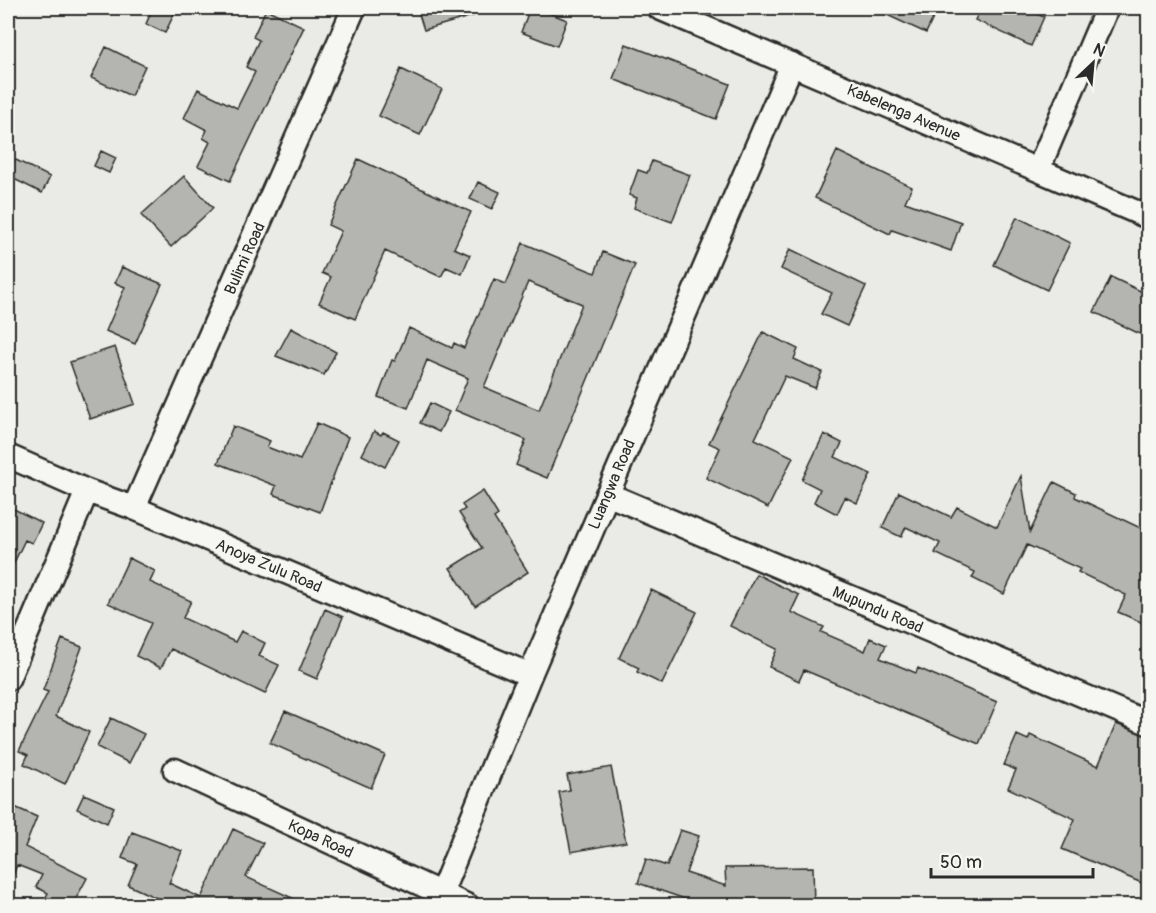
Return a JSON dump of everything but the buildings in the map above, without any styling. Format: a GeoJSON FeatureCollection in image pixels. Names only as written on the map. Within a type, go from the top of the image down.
{"type":"FeatureCollection","features":[{"type":"Feature","properties":{"kind":"street","name":"Bulimi Road"},"geometry":{"type":"LineString","coordinates":[[134,508],[354,8]]}},
{"type":"Feature","properties":{"kind":"street","name":"Kabelenga Avenue"},"geometry":{"type":"LineString","coordinates":[[659,8],[1149,216]]}},
{"type":"Feature","properties":{"kind":"street"},"geometry":{"type":"LineString","coordinates":[[1038,170],[1107,8]]}},
{"type":"Feature","properties":{"kind":"street","name":"Luangwa Road"},"geometry":{"type":"LineString","coordinates":[[438,900],[530,675],[792,64]]}},
{"type":"Feature","properties":{"kind":"street","name":"Anoya Zulu Road"},"geometry":{"type":"LineString","coordinates":[[8,456],[530,675]]}},
{"type":"Feature","properties":{"kind":"street"},"geometry":{"type":"LineString","coordinates":[[8,679],[87,491]]}},
{"type":"Feature","properties":{"kind":"street","name":"Mupundu Road"},"geometry":{"type":"LineString","coordinates":[[607,494],[1149,723]]}},
{"type":"Feature","properties":{"kind":"street","name":"Kopa Road"},"geometry":{"type":"LineString","coordinates":[[175,770],[438,900],[468,906]]}}]}
